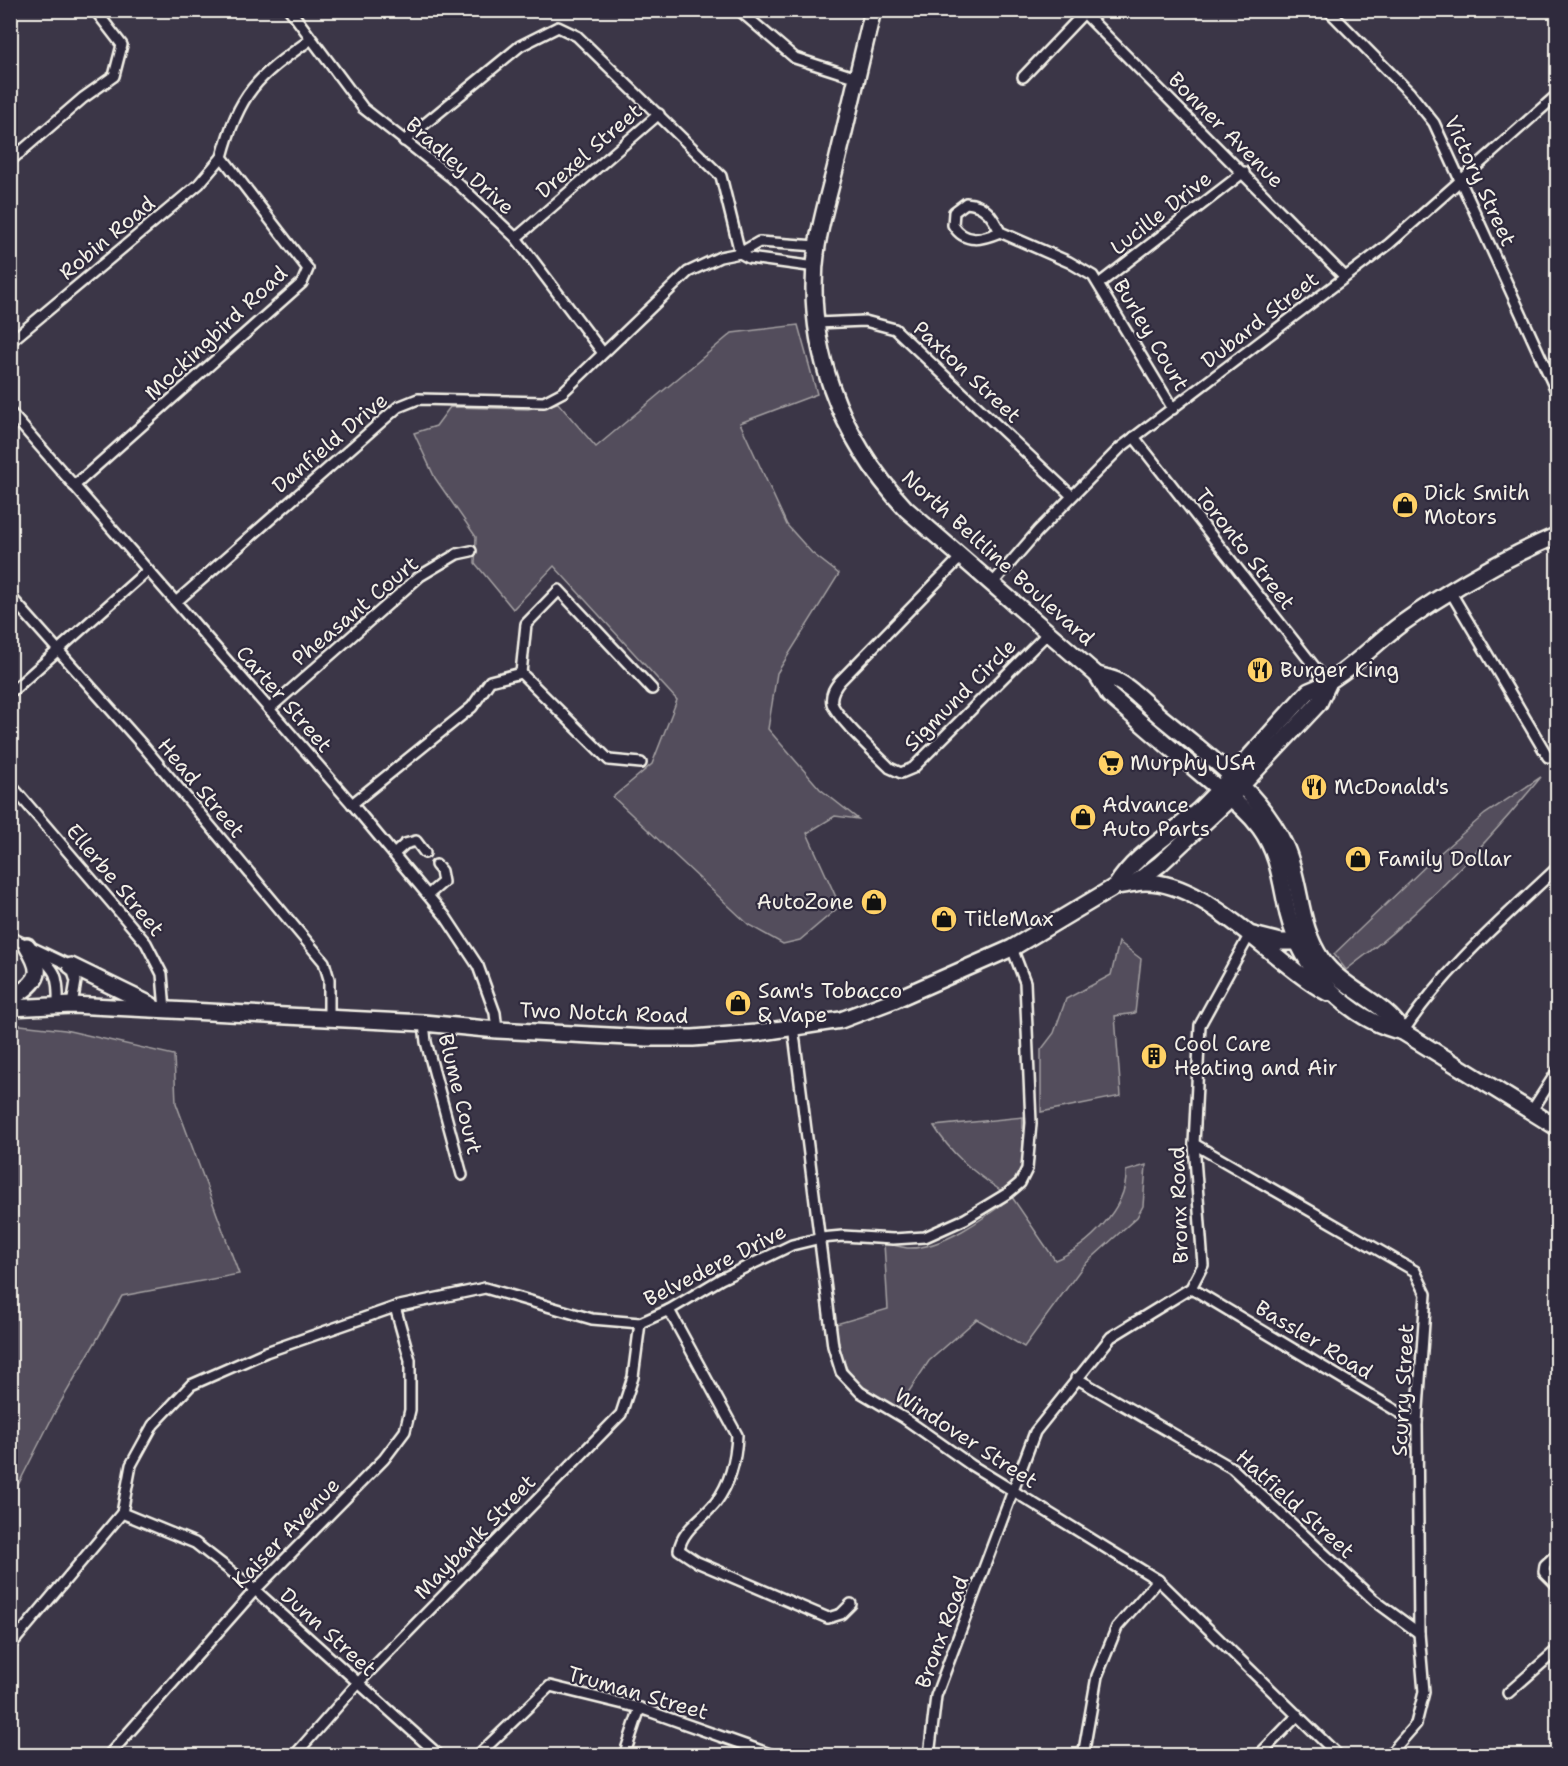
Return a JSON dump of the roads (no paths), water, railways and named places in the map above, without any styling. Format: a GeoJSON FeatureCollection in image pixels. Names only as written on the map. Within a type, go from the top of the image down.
{"type":"FeatureCollection","features":[{"type":"Feature","properties":{"kind":"main road","name":"North Beltline Boulevard"},"geometry":{"type":"LineString","coordinates":[[873,10],[817,246],[816,323],[823,363],[834,398],[859,450],[881,481],[906,509],[1097,675],[1109,695],[1230,787]]}},
{"type":"Feature","properties":{"kind":"main road","name":"Two Notch Road"},"geometry":{"type":"LineString","coordinates":[[10,1008],[65,1005],[424,1023],[497,1030],[674,1039],[745,1034],[841,1020],[894,1000],[1012,948],[1116,886],[1135,883],[1160,864],[1230,787],[1309,691],[1328,684],[1382,639],[1450,591],[1514,555],[1557,535]]}},
{"type":"Feature","properties":{"kind":"main road"},"geometry":{"type":"LineString","coordinates":[[1097,675],[1119,681],[1230,787],[1267,815],[1285,847],[1295,875],[1305,942],[1312,969],[1343,1001]]}},
{"type":"Feature","properties":{"kind":"main road","name":"Two Notch Road"},"geometry":{"type":"LineString","coordinates":[[1116,886],[1127,868],[1230,787]]}},
{"type":"Feature","properties":{"kind":"main road"},"geometry":{"type":"LineString","coordinates":[[1160,864],[1185,890],[1250,934],[1308,982],[1343,1001],[1384,1028],[1403,1032],[1557,1128]]}},
{"type":"Feature","properties":{"kind":"main road"},"geometry":{"type":"LineString","coordinates":[[1135,883],[1150,881],[1185,890]]}},
{"type":"Feature","properties":{"kind":"main road"},"geometry":{"type":"LineString","coordinates":[[1250,934],[1281,942],[1305,942],[1348,985],[1393,1016],[1403,1032]]}},
{"type":"Feature","properties":{"kind":"main road"},"geometry":{"type":"LineString","coordinates":[[14,994],[31,985],[37,973],[37,965],[27,946]]}},
{"type":"Feature","properties":{"kind":"main road"},"geometry":{"type":"LineString","coordinates":[[71,966],[122,992],[165,1010]]}},
{"type":"Feature","properties":{"kind":"main road","name":"Two Notch Road"},"geometry":{"type":"LineString","coordinates":[[14,994],[65,1005]]}},
{"type":"Feature","properties":{"kind":"street"},"geometry":{"type":"LineString","coordinates":[[10,160],[83,98],[114,76],[122,45],[95,10]]}},
{"type":"Feature","properties":{"kind":"street","name":"Bradley Drive"},"geometry":{"type":"LineString","coordinates":[[290,10],[310,40],[363,108],[451,177],[516,238],[603,353]]}},
{"type":"Feature","properties":{"kind":"street"},"geometry":{"type":"LineString","coordinates":[[739,10],[795,58],[857,78]]}},
{"type":"Feature","properties":{"kind":"street","name":"Victory Street"},"geometry":{"type":"LineString","coordinates":[[1328,10],[1423,108],[1444,141],[1557,395]]}},
{"type":"Feature","properties":{"kind":"street"},"geometry":{"type":"LineString","coordinates":[[1023,77],[1082,12]]}},
{"type":"Feature","properties":{"kind":"street","name":"Bonner Avenue"},"geometry":{"type":"LineString","coordinates":[[1082,12],[1244,172],[1345,277]]}},
{"type":"Feature","properties":{"kind":"street"},"geometry":{"type":"LineString","coordinates":[[404,141],[520,46],[558,27],[577,36],[722,176],[740,253],[749,258],[816,267]]}},
{"type":"Feature","properties":{"kind":"street"},"geometry":{"type":"LineString","coordinates":[[222,158],[230,125],[244,96],[274,65],[310,40]]}},
{"type":"Feature","properties":{"kind":"street","name":"Dubard Street"},"geometry":{"type":"LineString","coordinates":[[992,584],[1072,495],[1134,437],[1389,244],[1557,94]]}},
{"type":"Feature","properties":{"kind":"street","name":"Drexel Street"},"geometry":{"type":"LineString","coordinates":[[516,238],[659,114]]}},
{"type":"Feature","properties":{"kind":"street"},"geometry":{"type":"LineString","coordinates":[[10,142],[20,153]]}},
{"type":"Feature","properties":{"kind":"street","name":"Robin Road"},"geometry":{"type":"LineString","coordinates":[[10,342],[199,184],[222,158]]}},
{"type":"Feature","properties":{"kind":"street","name":"Mockingbird Road"},"geometry":{"type":"LineString","coordinates":[[74,486],[302,283],[308,269],[222,158]]}},
{"type":"Feature","properties":{"kind":"street","name":"Lucille Drive"},"geometry":{"type":"LineString","coordinates":[[1100,283],[1244,172]]}},
{"type":"Feature","properties":{"kind":"street"},"geometry":{"type":"LineString","coordinates":[[961,205],[979,205],[990,214],[1000,232],[978,240],[965,237],[956,230],[952,216],[961,205]]}},
{"type":"Feature","properties":{"kind":"street","name":"Burley Court"},"geometry":{"type":"LineString","coordinates":[[1000,232],[1069,262],[1086,271],[1100,283],[1173,409]]}},
{"type":"Feature","properties":{"kind":"street","name":"Danfield Drive"},"geometry":{"type":"LineString","coordinates":[[176,602],[398,407],[418,399],[544,402],[563,392],[688,272],[720,257],[740,253],[759,242],[817,246]]}},
{"type":"Feature","properties":{"kind":"street","name":"Paxton Street"},"geometry":{"type":"LineString","coordinates":[[816,323],[865,321],[895,329],[1072,495]]}},
{"type":"Feature","properties":{"kind":"street","name":"Carter Street"},"geometry":{"type":"LineString","coordinates":[[10,412],[352,804],[464,941],[478,966],[495,1013],[497,1030]]}},
{"type":"Feature","properties":{"kind":"street","name":"Toronto Street"},"geometry":{"type":"LineString","coordinates":[[1134,437],[1328,684]]}},
{"type":"Feature","properties":{"kind":"street","name":"Pheasant Court"},"geometry":{"type":"LineString","coordinates":[[269,709],[420,576],[457,554],[471,551]]}},
{"type":"Feature","properties":{"kind":"street","name":"Sigmund Circle"},"geometry":{"type":"LineString","coordinates":[[961,557],[840,681],[832,694],[831,700],[837,712],[890,768],[901,773],[913,768],[1049,632]]}},
{"type":"Feature","properties":{"kind":"street"},"geometry":{"type":"LineString","coordinates":[[10,693],[148,570]]}},
{"type":"Feature","properties":{"kind":"street"},"geometry":{"type":"LineString","coordinates":[[521,673],[526,624],[559,590],[652,689]]}},
{"type":"Feature","properties":{"kind":"street"},"geometry":{"type":"LineString","coordinates":[[1450,591],[1548,757]]}},
{"type":"Feature","properties":{"kind":"street","name":"Head Street"},"geometry":{"type":"LineString","coordinates":[[10,596],[59,650],[324,962],[329,980],[329,1019]]}},
{"type":"Feature","properties":{"kind":"street"},"geometry":{"type":"LineString","coordinates":[[352,804],[472,707],[490,681],[521,673]]}},
{"type":"Feature","properties":{"kind":"street"},"geometry":{"type":"LineString","coordinates":[[521,673],[609,760],[641,763]]}},
{"type":"Feature","properties":{"kind":"street","name":"Ellerbe Street"},"geometry":{"type":"LineString","coordinates":[[10,784],[146,943],[162,974],[165,1010]]}},
{"type":"Feature","properties":{"kind":"street"},"geometry":{"type":"LineString","coordinates":[[394,854],[405,844],[416,841],[425,853]]}},
{"type":"Feature","properties":{"kind":"street"},"geometry":{"type":"LineString","coordinates":[[428,896],[443,882],[441,871],[436,865]]}},
{"type":"Feature","properties":{"kind":"street"},"geometry":{"type":"LineString","coordinates":[[1403,1032],[1455,967],[1557,867]]}},
{"type":"Feature","properties":{"kind":"street","name":"Bronx Road"},"geometry":{"type":"LineString","coordinates":[[929,1755],[936,1696],[1035,1432],[1111,1337],[1191,1288],[1203,1266],[1194,1144],[1200,1025],[1250,934]]}},
{"type":"Feature","properties":{"kind":"street"},"geometry":{"type":"LineString","coordinates":[[10,937],[71,966],[76,981],[65,1005]]}},
{"type":"Feature","properties":{"kind":"street"},"geometry":{"type":"LineString","coordinates":[[27,946],[55,971],[65,1005]]}},
{"type":"Feature","properties":{"kind":"street","name":"Belvedere Drive"},"geometry":{"type":"LineString","coordinates":[[10,1646],[122,1513],[131,1465],[153,1425],[191,1385],[266,1352],[395,1307],[485,1288],[592,1319],[640,1323],[669,1311],[721,1279],[779,1250],[821,1238],[843,1236],[913,1239],[932,1235],[999,1199],[1024,1177],[1030,1160],[1031,1123],[1025,982],[1012,948]]}},
{"type":"Feature","properties":{"kind":"street","name":"Blume Court"},"geometry":{"type":"LineString","coordinates":[[424,1023],[426,1042],[462,1175]]}},
{"type":"Feature","properties":{"kind":"street","name":"Windover Street"},"geometry":{"type":"LineString","coordinates":[[793,1026],[833,1346],[846,1378],[860,1392],[1158,1580],[1340,1755]]}},
{"type":"Feature","properties":{"kind":"street"},"geometry":{"type":"LineString","coordinates":[[1531,1112],[1557,1070]]}},
{"type":"Feature","properties":{"kind":"street","name":"Scurry Street"},"geometry":{"type":"LineString","coordinates":[[1194,1144],[1415,1271],[1426,1294],[1417,1424],[1419,1634],[1424,1692],[1416,1724],[1388,1755]]}},
{"type":"Feature","properties":{"kind":"street","name":"Bassler Road"},"geometry":{"type":"LineString","coordinates":[[1191,1288],[1417,1424]]}},
{"type":"Feature","properties":{"kind":"street","name":"Kaiser Avenue"},"geometry":{"type":"LineString","coordinates":[[108,1755],[255,1590],[384,1459],[405,1431],[410,1410],[410,1360],[395,1307]]}},
{"type":"Feature","properties":{"kind":"street"},"geometry":{"type":"LineString","coordinates":[[669,1311],[737,1436],[736,1456],[728,1482],[716,1502],[681,1540],[679,1550],[697,1562],[828,1618],[841,1614],[851,1604]]}},
{"type":"Feature","properties":{"kind":"street","name":"Maybank Street"},"geometry":{"type":"LineString","coordinates":[[294,1755],[358,1683],[621,1414],[633,1377],[640,1323]]}},
{"type":"Feature","properties":{"kind":"street","name":"Hatfield Street"},"geometry":{"type":"LineString","coordinates":[[1076,1378],[1232,1468],[1374,1600],[1419,1634]]}},
{"type":"Feature","properties":{"kind":"street","name":"Dunn Street"},"geometry":{"type":"LineString","coordinates":[[122,1513],[195,1543],[255,1590],[440,1755]]}},
{"type":"Feature","properties":{"kind":"street"},"geometry":{"type":"LineString","coordinates":[[1557,1553],[1545,1565],[1544,1572],[1557,1586]]}},
{"type":"Feature","properties":{"kind":"street"},"geometry":{"type":"LineString","coordinates":[[1083,1755],[1097,1676],[1117,1628],[1158,1580]]}},
{"type":"Feature","properties":{"kind":"street"},"geometry":{"type":"LineString","coordinates":[[1508,1693],[1557,1649]]}},
{"type":"Feature","properties":{"kind":"street","name":"Truman Street"},"geometry":{"type":"LineString","coordinates":[[477,1755],[550,1686],[640,1708],[776,1755]]}},
{"type":"Feature","properties":{"kind":"street"},"geometry":{"type":"LineString","coordinates":[[624,1755],[640,1708]]}},
{"type":"Feature","properties":{"kind":"street"},"geometry":{"type":"LineString","coordinates":[[1258,1755],[1298,1715]]}},
{"type":"Feature","properties":{"kind":"place","name":"Dick Smith Motors"},"geometry":{"type":"Point","coordinates":[1405,505]}},
{"type":"Feature","properties":{"kind":"place","name":"Burger King"},"geometry":{"type":"Point","coordinates":[1260,670]}},
{"type":"Feature","properties":{"kind":"place","name":"Murphy USA"},"geometry":{"type":"Point","coordinates":[1111,763]}},
{"type":"Feature","properties":{"kind":"place","name":"McDonald's"},"geometry":{"type":"Point","coordinates":[1314,787]}},
{"type":"Feature","properties":{"kind":"place","name":"Advance Auto Parts"},"geometry":{"type":"Point","coordinates":[1083,817]}},
{"type":"Feature","properties":{"kind":"place","name":"Family Dollar"},"geometry":{"type":"Point","coordinates":[1358,859]}},
{"type":"Feature","properties":{"kind":"place","name":"AutoZone"},"geometry":{"type":"Point","coordinates":[874,902]}},
{"type":"Feature","properties":{"kind":"place","name":"TitleMax"},"geometry":{"type":"Point","coordinates":[944,919]}},
{"type":"Feature","properties":{"kind":"place","name":"Sam's Tobacco & Vape"},"geometry":{"type":"Point","coordinates":[738,1003]}},
{"type":"Feature","properties":{"kind":"place","name":"Cool Care Heating and Air"},"geometry":{"type":"Point","coordinates":[1154,1056]}}]}
